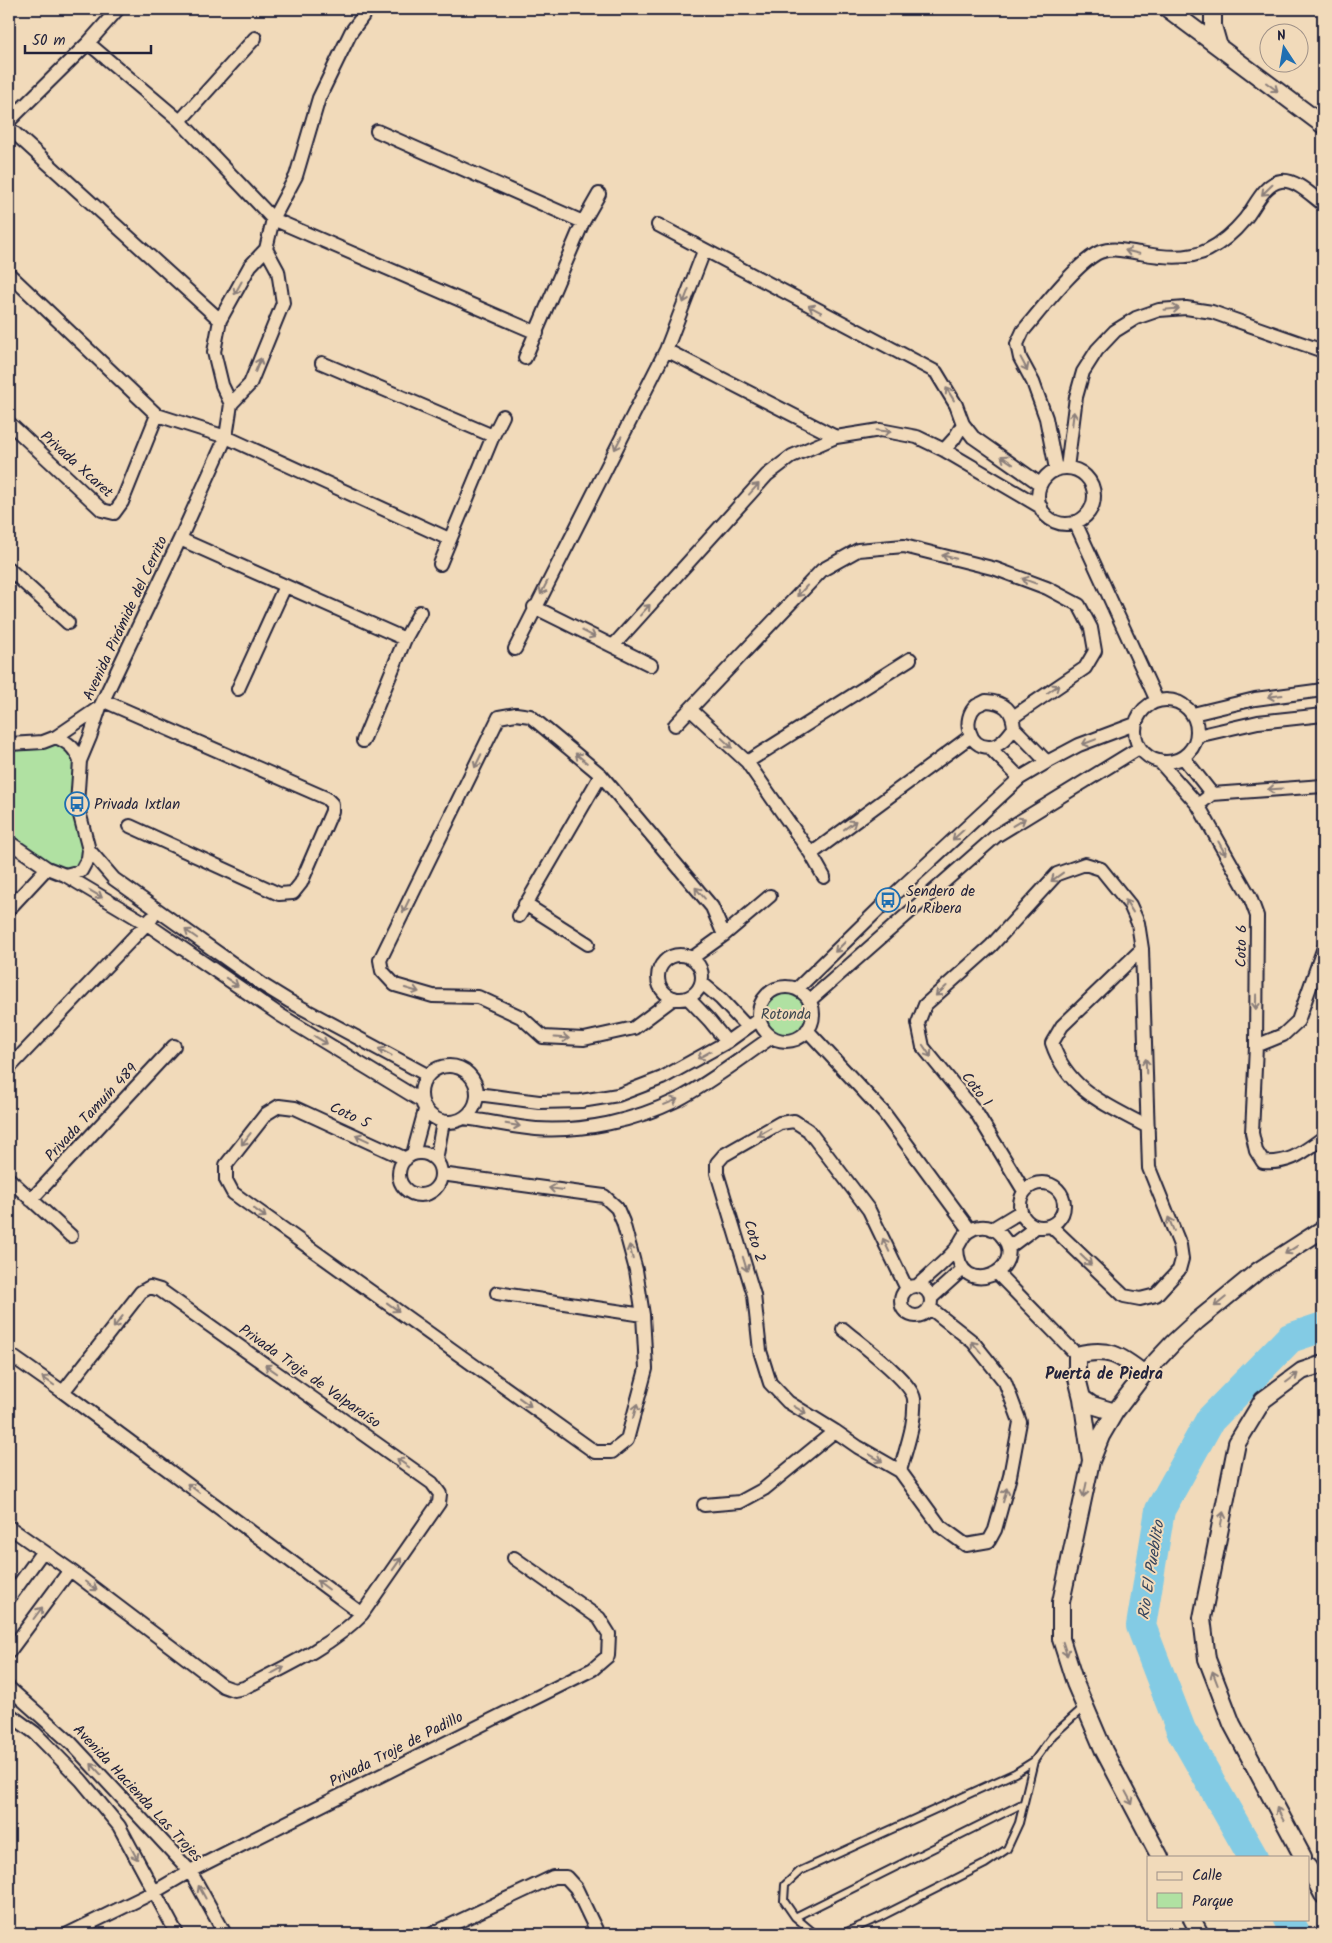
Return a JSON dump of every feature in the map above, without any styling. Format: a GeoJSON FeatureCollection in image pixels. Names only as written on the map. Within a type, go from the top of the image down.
{"type":"FeatureCollection","features":[{"type":"Feature","properties":{"kind":"street"},"geometry":{"type":"LineString","coordinates":[[9,122],[88,43],[118,9]]}},
{"type":"Feature","properties":{"kind":"street"},"geometry":{"type":"LineString","coordinates":[[266,249],[278,271],[283,303],[250,384],[231,404],[222,385],[214,352],[220,320],[250,266],[266,249],[273,219],[296,176],[319,98],[350,32],[368,9]]}},
{"type":"Feature","properties":{"kind":"street"},"geometry":{"type":"LineString","coordinates":[[1168,9],[1323,125]]}},
{"type":"Feature","properties":{"kind":"street"},"geometry":{"type":"LineString","coordinates":[[1213,9],[1214,26],[1219,47]]}},
{"type":"Feature","properties":{"kind":"street"},"geometry":{"type":"LineString","coordinates":[[180,121],[255,38]]}},
{"type":"Feature","properties":{"kind":"street"},"geometry":{"type":"LineString","coordinates":[[88,43],[180,121],[273,219],[536,333]]}},
{"type":"Feature","properties":{"kind":"street"},"geometry":{"type":"LineString","coordinates":[[9,128],[220,320]]}},
{"type":"Feature","properties":{"kind":"street"},"geometry":{"type":"LineString","coordinates":[[377,131],[583,222]]}},
{"type":"Feature","properties":{"kind":"street"},"geometry":{"type":"LineString","coordinates":[[1062,468],[1033,382],[1020,358],[1017,344],[1023,331],[1085,261],[1100,252],[1120,249],[1164,256],[1184,256],[1206,251],[1225,240],[1245,219],[1268,187],[1280,181],[1295,184],[1323,204]]}},
{"type":"Feature","properties":{"kind":"street"},"geometry":{"type":"LineString","coordinates":[[525,358],[583,222],[599,194]]}},
{"type":"Feature","properties":{"kind":"street"},"geometry":{"type":"LineString","coordinates":[[658,225],[936,372],[956,405],[963,424],[973,437],[1040,484]]}},
{"type":"Feature","properties":{"kind":"street"},"geometry":{"type":"LineString","coordinates":[[515,649],[534,607],[666,350],[704,250]]}},
{"type":"Feature","properties":{"kind":"street"},"geometry":{"type":"LineString","coordinates":[[9,274],[157,415],[226,437],[449,538]]}},
{"type":"Feature","properties":{"kind":"street"},"geometry":{"type":"LineString","coordinates":[[1062,468],[1083,372],[1097,350],[1115,331],[1136,318],[1159,310],[1186,308],[1212,312],[1323,351]]}},
{"type":"Feature","properties":{"kind":"street"},"geometry":{"type":"LineString","coordinates":[[666,350],[836,437]]}},
{"type":"Feature","properties":{"kind":"street"},"geometry":{"type":"LineString","coordinates":[[322,363],[493,436]]}},
{"type":"Feature","properties":{"kind":"street","name":"Avenida Pirámide del Cerrito"},"geometry":{"type":"LineString","coordinates":[[89,850],[77,804],[80,762],[102,704],[226,437],[231,404]]}},
{"type":"Feature","properties":{"kind":"street","name":"Privada Xcaret"},"geometry":{"type":"LineString","coordinates":[[9,423],[102,510],[114,513],[122,502],[157,415]]}},
{"type":"Feature","properties":{"kind":"street"},"geometry":{"type":"LineString","coordinates":[[440,564],[449,538],[503,416]]}},
{"type":"Feature","properties":{"kind":"street"},"geometry":{"type":"LineString","coordinates":[[944,450],[954,439],[963,424]]}},
{"type":"Feature","properties":{"kind":"street"},"geometry":{"type":"LineString","coordinates":[[612,646],[767,475],[792,456],[836,437],[880,430],[917,437],[944,450],[1041,507]]}},
{"type":"Feature","properties":{"kind":"street"},"geometry":{"type":"LineString","coordinates":[[1062,468],[1078,470],[1086,477],[1092,486],[1094,497],[1091,507],[1085,516],[1076,522],[1065,524],[1054,521],[1045,514],[1038,494],[1040,484],[1047,475],[1062,468]]}},
{"type":"Feature","properties":{"kind":"street"},"geometry":{"type":"LineString","coordinates":[[1076,522],[1157,701]]}},
{"type":"Feature","properties":{"kind":"street"},"geometry":{"type":"LineString","coordinates":[[180,539],[405,639]]}},
{"type":"Feature","properties":{"kind":"street"},"geometry":{"type":"LineString","coordinates":[[675,725],[822,570],[858,550],[904,546],[996,569],[1047,588],[1079,605],[1091,628],[1095,651],[1085,668],[1014,723],[1003,741],[990,747]]}},
{"type":"Feature","properties":{"kind":"street"},"geometry":{"type":"LineString","coordinates":[[9,569],[68,623]]}},
{"type":"Feature","properties":{"kind":"street"},"geometry":{"type":"LineString","coordinates":[[238,689],[285,586]]}},
{"type":"Feature","properties":{"kind":"street"},"geometry":{"type":"LineString","coordinates":[[534,607],[651,665]]}},
{"type":"Feature","properties":{"kind":"street"},"geometry":{"type":"LineString","coordinates":[[363,741],[405,639],[420,612]]}},
{"type":"Feature","properties":{"kind":"street"},"geometry":{"type":"LineString","coordinates":[[747,762],[910,659]]}},
{"type":"Feature","properties":{"kind":"street"},"geometry":{"type":"LineString","coordinates":[[1193,714],[1255,699],[1323,690]]}},
{"type":"Feature","properties":{"kind":"street"},"geometry":{"type":"LineString","coordinates":[[1170,700],[1183,704],[1193,714],[1197,724],[1197,736],[1192,748],[1183,757],[1172,762],[1159,761],[1148,757],[1140,748],[1135,736],[1135,724],[1143,709],[1157,701],[1170,700]]}},
{"type":"Feature","properties":{"kind":"street"},"geometry":{"type":"LineString","coordinates":[[1020,778],[990,747],[979,744],[971,736],[967,725],[969,715],[976,706],[986,701],[998,702],[1007,707],[1014,723],[1047,762]]}},
{"type":"Feature","properties":{"kind":"street"},"geometry":{"type":"LineString","coordinates":[[9,744],[43,742],[56,737],[102,704],[326,798],[332,804],[332,811],[301,883],[292,894],[279,894],[130,826]]}},
{"type":"Feature","properties":{"kind":"street"},"geometry":{"type":"LineString","coordinates":[[691,710],[747,762],[811,854],[824,877]]}},
{"type":"Feature","properties":{"kind":"street"},"geometry":{"type":"LineString","coordinates":[[674,998],[634,1028],[584,1039],[543,1037],[521,1018],[478,997],[434,996],[395,984],[382,971],[380,960],[500,717],[516,714],[530,716],[601,775],[712,907],[724,935]]}},
{"type":"Feature","properties":{"kind":"street"},"geometry":{"type":"LineString","coordinates":[[1197,736],[1258,722],[1323,715]]}},
{"type":"Feature","properties":{"kind":"street"},"geometry":{"type":"LineString","coordinates":[[797,990],[888,900],[1020,778],[1079,746],[1135,724]]}},
{"type":"Feature","properties":{"kind":"street"},"geometry":{"type":"LineString","coordinates":[[811,854],[971,736]]}},
{"type":"Feature","properties":{"kind":"street"},"geometry":{"type":"LineString","coordinates":[[56,737],[67,742],[75,749],[80,762]]}},
{"type":"Feature","properties":{"kind":"street"},"geometry":{"type":"LineString","coordinates":[[809,1001],[996,836],[1140,748]]}},
{"type":"Feature","properties":{"kind":"street"},"geometry":{"type":"LineString","coordinates":[[1183,757],[1212,794]]}},
{"type":"Feature","properties":{"kind":"street","name":"Coto 6"},"geometry":{"type":"LineString","coordinates":[[1159,761],[1198,805],[1250,897],[1257,916],[1256,1046],[1252,1133],[1256,1151],[1263,1162],[1276,1163],[1293,1159],[1323,1138]]}},
{"type":"Feature","properties":{"kind":"street"},"geometry":{"type":"LineString","coordinates":[[518,916],[601,775]]}},
{"type":"Feature","properties":{"kind":"street"},"geometry":{"type":"LineString","coordinates":[[1198,805],[1212,794],[1323,786]]}},
{"type":"Feature","properties":{"kind":"street"},"geometry":{"type":"LineString","coordinates":[[9,842],[47,868],[65,876],[147,924],[280,1015],[423,1105],[433,1118],[443,1122],[454,1122],[464,1118],[474,1108],[477,1094],[476,1084],[463,1070],[454,1066],[444,1066],[435,1069],[427,1075],[423,1082],[423,1105],[410,1157],[400,1172],[400,1179],[408,1191],[423,1195],[436,1188],[440,1182],[441,1174],[440,1166],[436,1160],[429,1155],[421,1153],[410,1157]]}},
{"type":"Feature","properties":{"kind":"street"},"geometry":{"type":"LineString","coordinates":[[65,876],[81,871],[86,865],[89,850]]}},
{"type":"Feature","properties":{"kind":"street"},"geometry":{"type":"LineString","coordinates":[[89,850],[114,879],[157,911],[289,1001],[427,1075]]}},
{"type":"Feature","properties":{"kind":"street","name":"Coto 1"},"geometry":{"type":"LineString","coordinates":[[1024,1191],[976,1112],[923,1047],[918,1023],[925,1005],[991,946],[1057,874],[1085,864],[1101,869],[1130,906],[1138,923],[1142,949]]}},
{"type":"Feature","properties":{"kind":"street"},"geometry":{"type":"LineString","coordinates":[[9,909],[47,868]]}},
{"type":"Feature","properties":{"kind":"street"},"geometry":{"type":"LineString","coordinates":[[692,958],[724,935],[770,896]]}},
{"type":"Feature","properties":{"kind":"street"},"geometry":{"type":"LineString","coordinates":[[525,904],[588,944]]}},
{"type":"Feature","properties":{"kind":"street"},"geometry":{"type":"LineString","coordinates":[[9,1068],[147,924],[157,911]]}},
{"type":"Feature","properties":{"kind":"street"},"geometry":{"type":"LineString","coordinates":[[1142,949],[1062,1026],[1052,1043],[1058,1060],[1078,1086],[1110,1107],[1148,1127]]}},
{"type":"Feature","properties":{"kind":"street"},"geometry":{"type":"LineString","coordinates":[[1052,1226],[1124,1296],[1140,1299],[1156,1295],[1179,1270],[1182,1259],[1180,1245],[1149,1168],[1142,949]]}},
{"type":"Feature","properties":{"kind":"street"},"geometry":{"type":"LineString","coordinates":[[1256,1046],[1283,1035],[1298,1021],[1323,950]]}},
{"type":"Feature","properties":{"kind":"street"},"geometry":{"type":"LineString","coordinates":[[678,955],[692,958],[701,968],[702,983],[696,992],[688,998],[674,998],[668,995],[659,983],[658,975],[660,968],[664,962],[678,955]]}},
{"type":"Feature","properties":{"kind":"street"},"geometry":{"type":"LineString","coordinates":[[702,983],[721,999],[747,1026]]}},
{"type":"Feature","properties":{"kind":"street"},"geometry":{"type":"LineString","coordinates":[[781,988],[797,990],[804,994],[809,1001],[812,1016],[801,1036],[786,1041],[772,1036],[764,1029],[759,1019],[761,1002],[773,990],[781,988]]}},
{"type":"Feature","properties":{"kind":"street"},"geometry":{"type":"LineString","coordinates":[[688,998],[727,1042]]}},
{"type":"Feature","properties":{"kind":"street"},"geometry":{"type":"LineString","coordinates":[[477,1094],[539,1102],[582,1101],[618,1095],[662,1078],[727,1042],[759,1019]]}},
{"type":"Feature","properties":{"kind":"street"},"geometry":{"type":"LineString","coordinates":[[806,1030],[884,1113],[970,1230]]}},
{"type":"Feature","properties":{"kind":"street"},"geometry":{"type":"LineString","coordinates":[[464,1118],[536,1129],[584,1128],[628,1120],[677,1100],[719,1074],[772,1036]]}},
{"type":"Feature","properties":{"kind":"street","name":"Privada Tamuín 489"},"geometry":{"type":"LineString","coordinates":[[31,1200],[174,1046]]}},
{"type":"Feature","properties":{"kind":"street","name":"Coto 5"},"geometry":{"type":"LineString","coordinates":[[410,1157],[295,1108],[279,1106],[266,1114],[226,1165],[226,1180],[233,1193],[595,1452],[612,1452],[627,1440],[646,1369],[643,1315]]}},
{"type":"Feature","properties":{"kind":"street","name":"Coto 2"},"geometry":{"type":"LineString","coordinates":[[836,1431],[788,1402],[770,1383],[760,1351],[754,1295],[717,1173],[717,1163],[724,1155],[780,1123],[794,1121],[808,1130],[869,1210],[912,1287]]}},
{"type":"Feature","properties":{"kind":"street"},"geometry":{"type":"LineString","coordinates":[[436,1160],[443,1122]]}},
{"type":"Feature","properties":{"kind":"street"},"geometry":{"type":"LineString","coordinates":[[441,1174],[604,1196],[617,1208],[623,1222],[636,1270],[643,1315],[497,1293]]}},
{"type":"Feature","properties":{"kind":"street"},"geometry":{"type":"LineString","coordinates":[[9,1179],[71,1236]]}},
{"type":"Feature","properties":{"kind":"street"},"geometry":{"type":"LineString","coordinates":[[1043,1182],[1050,1184],[1061,1193],[1065,1207],[1062,1215],[1052,1226],[1036,1227],[1029,1224],[1020,1212],[1020,1198],[1024,1191],[1029,1186],[1043,1182]]}},
{"type":"Feature","properties":{"kind":"street"},"geometry":{"type":"LineString","coordinates":[[992,1228],[1020,1212]]}},
{"type":"Feature","properties":{"kind":"street"},"geometry":{"type":"LineString","coordinates":[[957,1247],[958,1259],[963,1269],[969,1274],[978,1277],[986,1278],[997,1273],[1006,1263],[1008,1248],[1000,1233],[992,1228],[981,1227],[970,1230],[962,1237],[957,1247],[912,1287],[903,1292],[900,1302],[904,1311],[913,1317],[923,1315],[931,1303],[963,1269]]}},
{"type":"Feature","properties":{"kind":"street"},"geometry":{"type":"LineString","coordinates":[[1008,1248],[1036,1227]]}},
{"type":"Feature","properties":{"kind":"street"},"geometry":{"type":"LineString","coordinates":[[1159,1856],[1104,1751],[1075,1683],[1062,1639],[1061,1602],[1091,1461],[1101,1436],[1115,1412],[1144,1374],[1197,1321],[1258,1271],[1323,1229]]}},
{"type":"Feature","properties":{"kind":"street"},"geometry":{"type":"LineString","coordinates":[[997,1273],[1077,1355],[1077,1378],[1082,1398],[1091,1461]]}},
{"type":"Feature","properties":{"kind":"street","name":"Privada Troje de Valparaíso"},"geometry":{"type":"LineString","coordinates":[[9,1527],[70,1570],[223,1686],[234,1690],[244,1688],[304,1657],[348,1629],[362,1614],[438,1503],[440,1494],[432,1483],[160,1290],[150,1287],[141,1292],[63,1392]]}},
{"type":"Feature","properties":{"kind":"street"},"geometry":{"type":"LineString","coordinates":[[704,1505],[740,1502],[764,1489],[836,1431],[858,1448],[900,1471],[940,1526],[966,1545],[989,1541],[996,1530],[1010,1476],[1020,1422],[1005,1382],[973,1342],[931,1303],[928,1291],[912,1287]]}},
{"type":"Feature","properties":{"kind":"street"},"geometry":{"type":"LineString","coordinates":[[843,1329],[903,1379],[914,1396],[914,1419],[900,1471]]}},
{"type":"Feature","properties":{"kind":"street"},"geometry":{"type":"LineString","coordinates":[[1077,1355],[1097,1351],[1107,1352],[1124,1358],[1144,1374]]}},
{"type":"Feature","properties":{"kind":"street"},"geometry":{"type":"LineString","coordinates":[[9,1354],[362,1614]]}},
{"type":"Feature","properties":{"kind":"street"},"geometry":{"type":"LineString","coordinates":[[1302,1856],[1232,1724],[1207,1659],[1202,1618],[1237,1443],[1263,1400],[1302,1371],[1323,1364]]}},
{"type":"Feature","properties":{"kind":"street"},"geometry":{"type":"LineString","coordinates":[[1082,1398],[1092,1405],[1115,1412]]}},
{"type":"Feature","properties":{"kind":"street"},"geometry":{"type":"LineString","coordinates":[[9,1598],[43,1551]]}},
{"type":"Feature","properties":{"kind":"street","name":"Privada Troje de Padillo"},"geometry":{"type":"LineString","coordinates":[[68,1934],[593,1669],[608,1656],[609,1634],[599,1618],[514,1558]]}},
{"type":"Feature","properties":{"kind":"street"},"geometry":{"type":"LineString","coordinates":[[9,1652],[70,1570]]}},
{"type":"Feature","properties":{"kind":"street","name":"Avenida Hacienda Las Trojes"},"geometry":{"type":"LineString","coordinates":[[9,1688],[71,1743],[190,1871],[225,1934]]}},
{"type":"Feature","properties":{"kind":"street"},"geometry":{"type":"LineString","coordinates":[[9,1714],[36,1733],[81,1780],[119,1826],[177,1934]]}},
{"type":"Feature","properties":{"kind":"street"},"geometry":{"type":"LineString","coordinates":[[119,1826],[136,1813]]}},
{"type":"Feature","properties":{"kind":"street"},"geometry":{"type":"LineString","coordinates":[[1310,1871],[1323,1895]]}},
{"type":"Feature","properties":{"kind":"street"},"geometry":{"type":"LineString","coordinates":[[432,1934],[553,1877],[566,1877],[576,1888],[598,1934]]}},
{"type":"Feature","properties":{"kind":"street"},"geometry":{"type":"LineString","coordinates":[[1193,1920],[1200,1934]]}},
{"type":"Feature","properties":{"kind":"lane"},"geometry":{"type":"LineString","coordinates":[[842,1934],[886,1914],[992,1859],[1007,1848],[1019,1823],[1022,1804],[1034,1761],[1053,1735],[1085,1706]]}},
{"type":"Feature","properties":{"kind":"lane"},"geometry":{"type":"LineString","coordinates":[[827,1934],[814,1933],[795,1917],[784,1901],[785,1885],[800,1871],[1015,1773],[1034,1761]]}},
{"type":"Feature","properties":{"kind":"lane"},"geometry":{"type":"LineString","coordinates":[[795,1917],[1022,1804]]}},
{"type":"Feature","properties":{"kind":"green space"},"geometry":{"type":"Polygon","coordinates":[[[56,737],[75,749],[77,804],[88,858],[65,875],[9,842],[9,744],[56,737]]]}},
{"type":"Feature","properties":{"kind":"green space","name":"Rotonda"},"geometry":{"type":"Polygon","coordinates":[[[786,987],[796,989],[805,995],[811,1004],[813,1014],[811,1024],[805,1033],[796,1039],[786,1041],[776,1039],[767,1033],[761,1024],[759,1014],[761,1004],[767,995],[776,989],[786,987]]]}},
{"type":"Feature","properties":{"kind":"waterway","name":"Rio El Pueblito"},"geometry":{"type":"LineString","coordinates":[[1252,1856],[1181,1730],[1141,1626],[1160,1510],[1210,1420],[1290,1338],[1323,1327]]}},
{"type":"Feature","properties":{"kind":"waterway","name":"Rio El Pueblito"},"geometry":{"type":"LineString","coordinates":[[1289,1920],[1296,1934]]}},
{"type":"Feature","properties":{"kind":"place","name":"Privada Ixtlan"},"geometry":{"type":"Point","coordinates":[77,804]}},
{"type":"Feature","properties":{"kind":"place","name":"Sendero de la Ribera"},"geometry":{"type":"Point","coordinates":[888,900]}},
{"type":"Feature","properties":{"kind":"district","name":"Puerta de Piedra"},"geometry":{"type":"Point","coordinates":[1104,1373]}}]}
